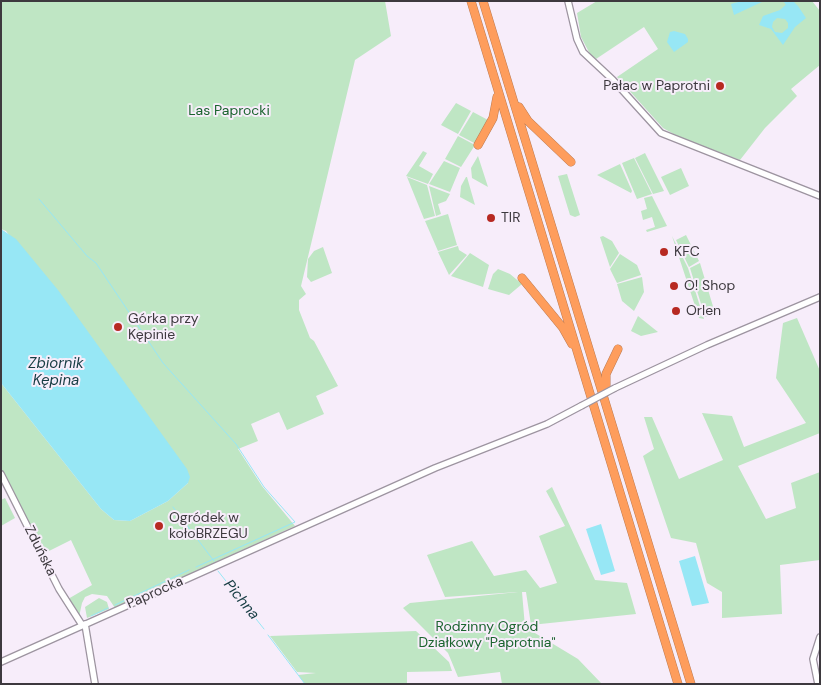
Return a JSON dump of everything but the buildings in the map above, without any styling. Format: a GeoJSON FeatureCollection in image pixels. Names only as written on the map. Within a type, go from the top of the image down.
{"type":"FeatureCollection","features":[{"type":"Feature","properties":{"kind":"highway"},"geometry":{"type":"LineString","coordinates":[[471,1],[678,684]]}},
{"type":"Feature","properties":{"kind":"highway"},"geometry":{"type":"LineString","coordinates":[[484,1],[691,684]]}},
{"type":"Feature","properties":{"kind":"highway"},"geometry":{"type":"LineString","coordinates":[[508,82],[528,121],[571,162]]}},
{"type":"Feature","properties":{"kind":"highway"},"geometry":{"type":"LineString","coordinates":[[478,145],[494,118],[497,90]]}},
{"type":"Feature","properties":{"kind":"highway"},"geometry":{"type":"LineString","coordinates":[[522,278],[563,328],[579,356]]}},
{"type":"Feature","properties":{"kind":"highway"},"geometry":{"type":"LineString","coordinates":[[607,406],[606,374],[618,349]]}},
{"type":"Feature","properties":{"kind":"street"},"geometry":{"type":"LineString","coordinates":[[568,1],[576,39],[582,52],[612,80],[661,133],[820,196]]}},
{"type":"Feature","properties":{"kind":"street","name":"Paprocka"},"geometry":{"type":"LineString","coordinates":[[1,662],[435,468],[547,424],[615,388],[707,345],[820,296]]}},
{"type":"Feature","properties":{"kind":"street","name":"Zduńska"},"geometry":{"type":"LineString","coordinates":[[1,474],[59,589],[84,624],[95,684]]}},
{"type":"Feature","properties":{"kind":"street"},"geometry":{"type":"LineString","coordinates":[[818,684],[813,659],[820,637]]}},
{"type":"Feature","properties":{"kind":"green space","name":"Las Paprocki"},"geometry":{"type":"Polygon","coordinates":[[[1,1],[385,1],[391,36],[355,60],[301,286],[306,294],[299,300],[299,310],[310,338],[314,341],[338,386],[316,396],[324,414],[287,430],[279,412],[251,424],[258,441],[238,449],[262,486],[295,526],[115,608],[107,596],[92,594],[85,597],[79,617],[68,599],[92,585],[71,540],[45,553],[1,468],[1,383],[101,509],[114,520],[130,521],[168,501],[188,483],[6,231],[1,229],[1,1]]]}},
{"type":"Feature","properties":{"kind":"green space"},"geometry":{"type":"Polygon","coordinates":[[[597,1],[812,1],[820,11],[820,65],[791,89],[797,96],[765,128],[740,160],[679,137],[663,128],[617,77],[658,49],[644,27],[596,59],[590,54],[581,37],[577,13],[597,1]]]}},
{"type":"Feature","properties":{"kind":"green space"},"geometry":{"type":"Polygon","coordinates":[[[456,103],[471,111],[458,134],[441,125],[456,103]]]}},
{"type":"Feature","properties":{"kind":"green space"},"geometry":{"type":"Polygon","coordinates":[[[473,112],[488,120],[476,144],[459,135],[473,112]]]}},
{"type":"Feature","properties":{"kind":"green space"},"geometry":{"type":"Polygon","coordinates":[[[458,136],[475,145],[461,167],[445,159],[458,136]]]}},
{"type":"Feature","properties":{"kind":"green space"},"geometry":{"type":"Polygon","coordinates":[[[423,151],[427,153],[419,166],[433,174],[428,184],[406,176],[423,151]]]}},
{"type":"Feature","properties":{"kind":"green space"},"geometry":{"type":"Polygon","coordinates":[[[645,153],[664,191],[653,194],[635,158],[645,153]]]}},
{"type":"Feature","properties":{"kind":"green space"},"geometry":{"type":"Polygon","coordinates":[[[478,156],[488,187],[472,178],[471,168],[478,156]]]}},
{"type":"Feature","properties":{"kind":"green space"},"geometry":{"type":"Polygon","coordinates":[[[634,158],[652,194],[637,199],[622,163],[634,158]]]}},
{"type":"Feature","properties":{"kind":"green space"},"geometry":{"type":"Polygon","coordinates":[[[444,161],[460,168],[450,192],[429,184],[444,161]]]}},
{"type":"Feature","properties":{"kind":"green space"},"geometry":{"type":"Polygon","coordinates":[[[620,164],[632,191],[631,193],[597,175],[620,164]]]}},
{"type":"Feature","properties":{"kind":"green space"},"geometry":{"type":"Polygon","coordinates":[[[681,168],[689,186],[670,195],[661,177],[681,168]]]}},
{"type":"Feature","properties":{"kind":"green space"},"geometry":{"type":"Polygon","coordinates":[[[567,174],[580,215],[575,217],[570,215],[558,176],[567,174]]]}},
{"type":"Feature","properties":{"kind":"green space"},"geometry":{"type":"Polygon","coordinates":[[[407,177],[427,185],[435,216],[424,219],[407,177]]]}},
{"type":"Feature","properties":{"kind":"green space"},"geometry":{"type":"Polygon","coordinates":[[[466,177],[475,205],[460,197],[461,186],[466,177]]]}},
{"type":"Feature","properties":{"kind":"green space"},"geometry":{"type":"Polygon","coordinates":[[[429,186],[450,194],[446,201],[438,204],[441,214],[436,216],[429,186]]]}},
{"type":"Feature","properties":{"kind":"green space"},"geometry":{"type":"Polygon","coordinates":[[[652,196],[667,226],[647,232],[646,230],[655,227],[652,217],[643,220],[641,211],[647,209],[644,198],[652,196]]]}},
{"type":"Feature","properties":{"kind":"green space"},"geometry":{"type":"Polygon","coordinates":[[[448,214],[457,245],[438,251],[425,221],[448,214]]]}},
{"type":"Feature","properties":{"kind":"green space"},"geometry":{"type":"Polygon","coordinates":[[[686,235],[699,261],[689,267],[676,240],[686,235]]]}},
{"type":"Feature","properties":{"kind":"green space"},"geometry":{"type":"Polygon","coordinates":[[[603,236],[612,241],[619,253],[610,267],[600,237],[603,236]]]}},
{"type":"Feature","properties":{"kind":"green space"},"geometry":{"type":"Polygon","coordinates":[[[672,236],[688,268],[704,319],[699,318],[672,236]]]}},
{"type":"Feature","properties":{"kind":"green space"},"geometry":{"type":"Polygon","coordinates":[[[458,246],[459,250],[467,255],[449,275],[438,252],[458,246]]]}},
{"type":"Feature","properties":{"kind":"green space"},"geometry":{"type":"Polygon","coordinates":[[[323,247],[332,273],[311,282],[307,277],[308,259],[314,251],[323,247]]]}},
{"type":"Feature","properties":{"kind":"green space"},"geometry":{"type":"Polygon","coordinates":[[[470,253],[489,265],[483,287],[451,276],[470,253]]]}},
{"type":"Feature","properties":{"kind":"green space"},"geometry":{"type":"Polygon","coordinates":[[[620,254],[637,265],[641,275],[617,283],[610,269],[620,254]]]}},
{"type":"Feature","properties":{"kind":"green space"},"geometry":{"type":"Polygon","coordinates":[[[700,263],[715,313],[705,317],[690,268],[700,263]]]}},
{"type":"Feature","properties":{"kind":"green space"},"geometry":{"type":"Polygon","coordinates":[[[498,269],[510,274],[522,284],[509,295],[488,289],[493,274],[498,269]]]}},
{"type":"Feature","properties":{"kind":"green space"},"geometry":{"type":"Polygon","coordinates":[[[642,277],[644,292],[634,311],[622,301],[617,284],[642,277]]]}},
{"type":"Feature","properties":{"kind":"green space"},"geometry":{"type":"Polygon","coordinates":[[[638,316],[658,332],[641,336],[631,331],[638,316]]]}},
{"type":"Feature","properties":{"kind":"green space"},"geometry":{"type":"Polygon","coordinates":[[[797,318],[820,371],[820,433],[738,466],[766,519],[796,508],[791,483],[820,472],[820,560],[780,565],[782,614],[722,618],[722,592],[707,583],[696,543],[671,538],[643,456],[654,449],[644,417],[652,417],[679,479],[723,460],[702,413],[732,416],[744,447],[806,423],[776,378],[783,323],[797,318]]]}},
{"type":"Feature","properties":{"kind":"green space","name":"Rodzinny Ogród Działkowy \"Paprotnia\""},"geometry":{"type":"Polygon","coordinates":[[[552,487],[595,580],[627,583],[636,614],[531,625],[526,592],[522,592],[525,627],[578,659],[602,684],[502,684],[500,672],[458,677],[448,653],[403,608],[410,603],[518,592],[445,597],[427,555],[472,541],[494,576],[526,570],[540,588],[557,583],[539,536],[565,526],[546,491],[552,487]]]}},
{"type":"Feature","properties":{"kind":"green space"},"geometry":{"type":"Polygon","coordinates":[[[5,498],[15,518],[1,526],[1,500],[5,498]]]}},
{"type":"Feature","properties":{"kind":"green space"},"geometry":{"type":"Polygon","coordinates":[[[99,598],[107,602],[109,609],[87,618],[85,607],[99,598]]]}},
{"type":"Feature","properties":{"kind":"green space"},"geometry":{"type":"Polygon","coordinates":[[[416,631],[449,662],[452,671],[407,672],[407,684],[305,684],[298,675],[316,673],[297,672],[270,636],[416,631]]]}},
{"type":"Feature","properties":{"kind":"water"},"geometry":{"type":"Polygon","coordinates":[[[742,1],[764,1],[734,15],[731,4],[742,1]]]}},
{"type":"Feature","properties":{"kind":"water"},"geometry":{"type":"Polygon","coordinates":[[[790,1],[793,1],[806,18],[795,27],[783,45],[771,29],[759,25],[763,16],[780,10],[790,1]],[[777,18],[773,22],[772,27],[775,32],[782,33],[788,28],[788,23],[785,19],[777,18]]]}},
{"type":"Feature","properties":{"kind":"water"},"geometry":{"type":"Polygon","coordinates":[[[674,31],[685,34],[688,42],[674,52],[667,42],[670,32],[674,31]]]}},
{"type":"Feature","properties":{"kind":"water","name":"Zbiornik Kępina"},"geometry":{"type":"Polygon","coordinates":[[[1,229],[16,239],[58,290],[187,469],[190,477],[188,483],[168,501],[130,521],[114,520],[101,509],[1,383],[1,229]]]}},
{"type":"Feature","properties":{"kind":"water"},"geometry":{"type":"Polygon","coordinates":[[[601,524],[615,571],[601,575],[586,529],[601,524]]]}},
{"type":"Feature","properties":{"kind":"water"},"geometry":{"type":"Polygon","coordinates":[[[695,556],[709,603],[692,606],[679,561],[695,556]]]}},
{"type":"Feature","properties":{"kind":"waterway"},"geometry":{"type":"LineString","coordinates":[[39,199],[87,256],[96,263],[163,363],[236,444],[264,487],[295,522],[196,567]]}},
{"type":"Feature","properties":{"kind":"waterway"},"geometry":{"type":"LineString","coordinates":[[173,507],[214,561]]}},
{"type":"Feature","properties":{"kind":"waterway"},"geometry":{"type":"LineString","coordinates":[[115,605],[189,570]]}},
{"type":"Feature","properties":{"kind":"waterway","name":"Pichna"},"geometry":{"type":"LineString","coordinates":[[218,571],[264,629]]}},
{"type":"Feature","properties":{"kind":"waterway"},"geometry":{"type":"LineString","coordinates":[[91,616],[108,608]]}},
{"type":"Feature","properties":{"kind":"waterway","name":"Pichna"},"geometry":{"type":"LineString","coordinates":[[268,635],[305,684]]}},
{"type":"Feature","properties":{"kind":"place","name":"Pałac w Paprotni"},"geometry":{"type":"Point","coordinates":[720,86]}},
{"type":"Feature","properties":{"kind":"place","name":"TIR"},"geometry":{"type":"Point","coordinates":[491,218]}},
{"type":"Feature","properties":{"kind":"place","name":"KFC"},"geometry":{"type":"Point","coordinates":[664,252]}},
{"type":"Feature","properties":{"kind":"place","name":"O! Shop"},"geometry":{"type":"Point","coordinates":[674,286]}},
{"type":"Feature","properties":{"kind":"place","name":"Orlen"},"geometry":{"type":"Point","coordinates":[676,311]}},
{"type":"Feature","properties":{"kind":"place","name":"Górka przy Kępinie"},"geometry":{"type":"Point","coordinates":[118,327]}},
{"type":"Feature","properties":{"kind":"place","name":"Ogródek w kołoBRZEGU"},"geometry":{"type":"Point","coordinates":[159,526]}}]}
